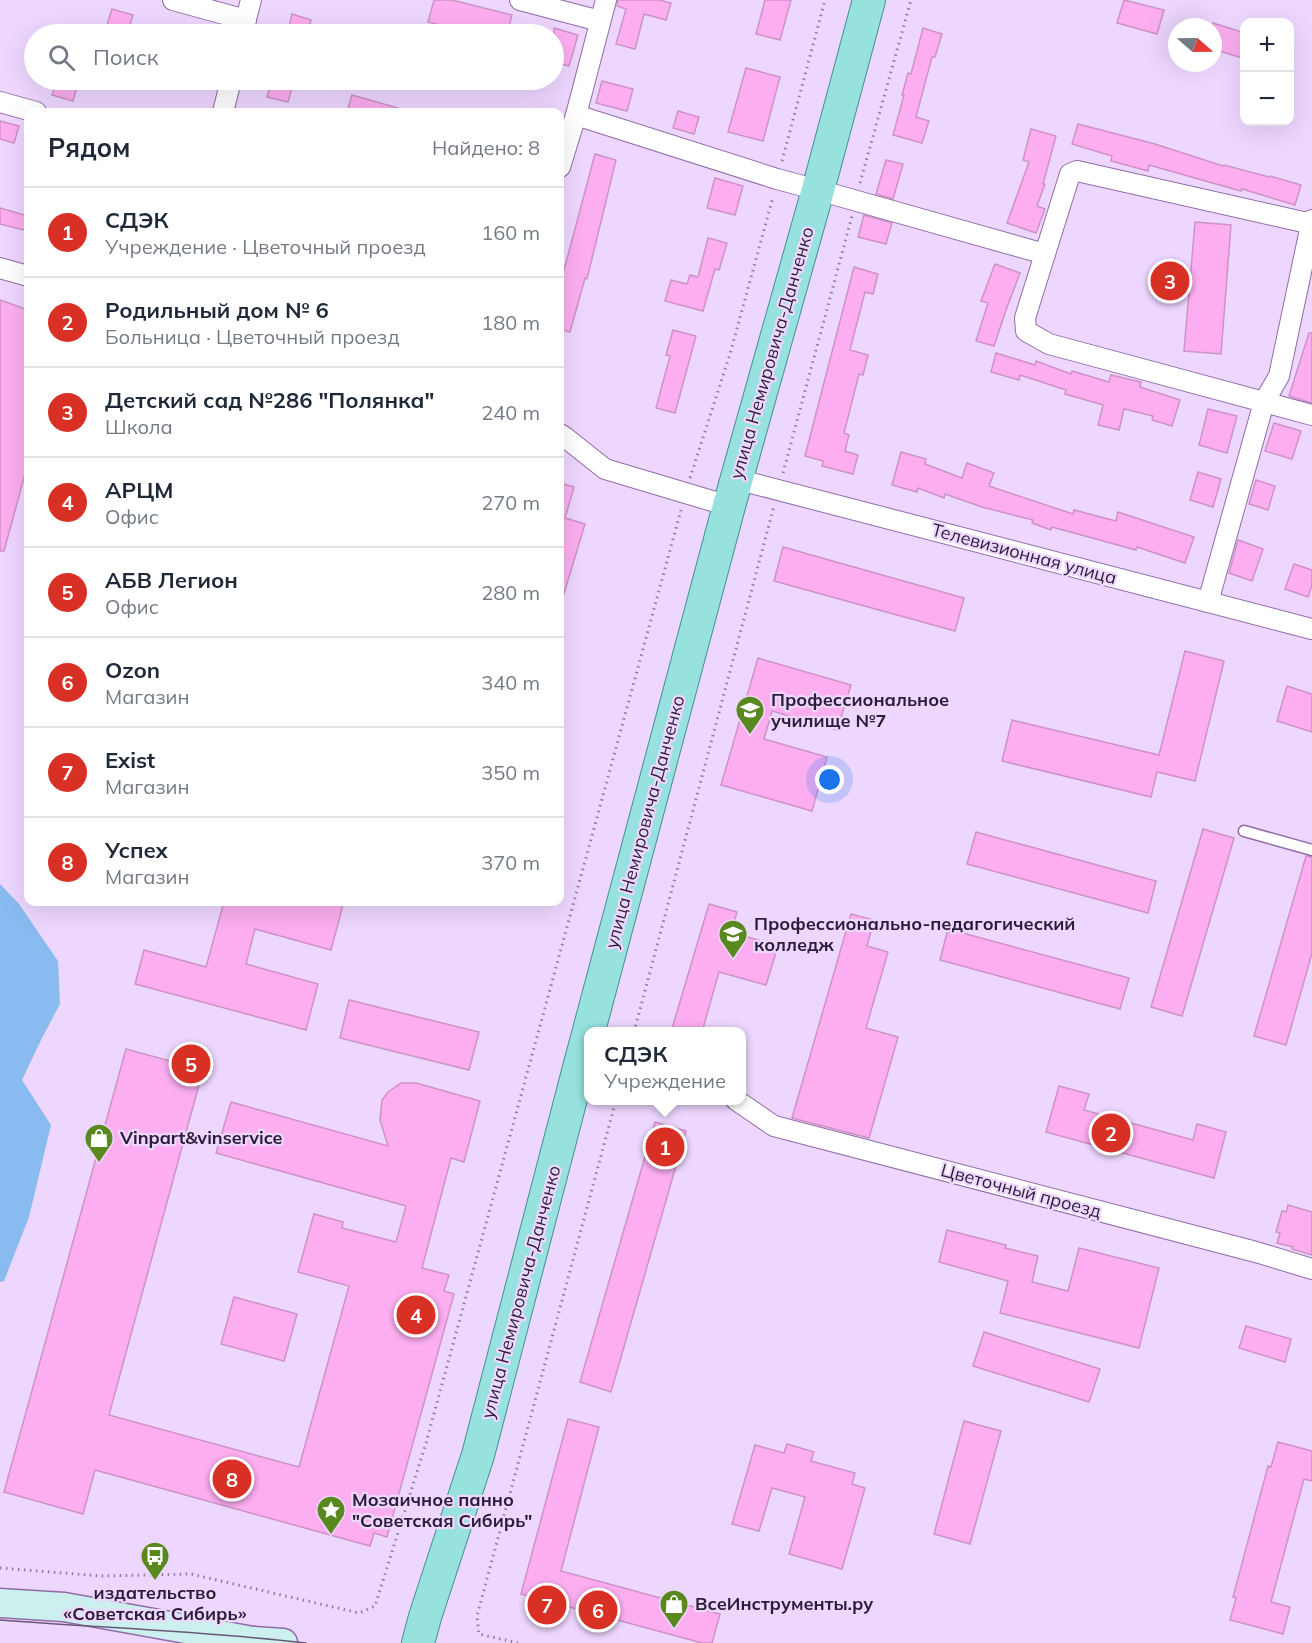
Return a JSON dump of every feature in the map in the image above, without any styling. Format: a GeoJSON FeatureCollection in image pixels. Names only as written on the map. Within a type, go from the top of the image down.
{"type":"FeatureCollection","features":[{"type":"Feature","properties":{"kind":"main road","name":"улица Немировича-Данченко"},"geometry":{"type":"LineString","coordinates":[[594,1027],[732,492],[869,0]]}},
{"type":"Feature","properties":{"kind":"main road","name":"улица Немировича-Данченко"},"geometry":{"type":"LineString","coordinates":[[418,1643],[478,1455],[584,1065]]}},
{"type":"Feature","properties":{"kind":"main road"},"geometry":{"type":"LineString","coordinates":[[0,1603],[64,1607],[242,1642],[283,1643]]}},
{"type":"Feature","properties":{"kind":"street"},"geometry":{"type":"LineString","coordinates":[[173,0],[236,24]]}},
{"type":"Feature","properties":{"kind":"street"},"geometry":{"type":"LineString","coordinates":[[245,24],[251,0]]}},
{"type":"Feature","properties":{"kind":"street"},"geometry":{"type":"LineString","coordinates":[[520,0],[600,21]]}},
{"type":"Feature","properties":{"kind":"street"},"geometry":{"type":"LineString","coordinates":[[564,153],[606,0]]}},
{"type":"Feature","properties":{"kind":"street"},"geometry":{"type":"LineString","coordinates":[[223,108],[228,90]]}},
{"type":"Feature","properties":{"kind":"street"},"geometry":{"type":"LineString","coordinates":[[0,102],[24,109]]}},
{"type":"Feature","properties":{"kind":"street"},"geometry":{"type":"LineString","coordinates":[[576,115],[777,179],[1045,254]]}},
{"type":"Feature","properties":{"kind":"street"},"geometry":{"type":"LineString","coordinates":[[1208,602],[1264,402],[1279,376],[1312,222],[1077,171],[1070,174],[1025,318],[1026,331],[1050,344],[1264,402],[1312,415]]}},
{"type":"Feature","properties":{"kind":"street"},"geometry":{"type":"LineString","coordinates":[[0,268],[24,275]]}},
{"type":"Feature","properties":{"kind":"street","name":"Телевизионная улица"},"geometry":{"type":"LineString","coordinates":[[564,437],[605,469],[686,492],[779,490],[1312,629]]}},
{"type":"Feature","properties":{"kind":"street","name":"Цветочный проезд"},"geometry":{"type":"LineString","coordinates":[[742,1105],[774,1126],[1245,1249],[1312,1269]]}},
{"type":"Feature","properties":{"kind":"lane"},"geometry":{"type":"LineString","coordinates":[[1244,831],[1312,850]]}},
{"type":"Feature","properties":{"kind":"path"},"geometry":{"type":"LineString","coordinates":[[0,1569],[101,1576],[190,1574],[358,1613],[375,1606],[429,1432],[686,492],[730,354],[825,0]]}},
{"type":"Feature","properties":{"kind":"path"},"geometry":{"type":"LineString","coordinates":[[635,1027],[911,0]]}},
{"type":"Feature","properties":{"kind":"path"},"geometry":{"type":"LineString","coordinates":[[518,1643],[479,1634],[477,1616],[615,1105]]}},
{"type":"Feature","properties":{"kind":"water"},"geometry":{"type":"Polygon","coordinates":[[[0,884],[19,904],[58,961],[60,1004],[22,1080],[51,1125],[29,1217],[4,1281],[0,1282],[0,884]]]}},
{"type":"Feature","properties":{"kind":"building"},"geometry":{"type":"Polygon","coordinates":[[[434,0],[452,0],[512,15],[510,24],[436,24],[428,22],[434,0]]]}},
{"type":"Feature","properties":{"kind":"building"},"geometry":{"type":"Polygon","coordinates":[[[618,0],[659,0],[671,3],[666,20],[644,14],[635,49],[616,44],[626,9],[617,6],[618,0]]]}},
{"type":"Feature","properties":{"kind":"building"},"geometry":{"type":"Polygon","coordinates":[[[765,0],[791,0],[780,40],[756,34],[765,0]]]}},
{"type":"Feature","properties":{"kind":"building"},"geometry":{"type":"Polygon","coordinates":[[[1124,0],[1164,10],[1157,34],[1117,23],[1124,0]]]}},
{"type":"Feature","properties":{"kind":"building"},"geometry":{"type":"Polygon","coordinates":[[[112,9],[133,15],[130,24],[107,24],[112,9]]]}},
{"type":"Feature","properties":{"kind":"building"},"geometry":{"type":"Polygon","coordinates":[[[292,14],[311,20],[310,24],[290,24],[292,14]]]}},
{"type":"Feature","properties":{"kind":"building"},"geometry":{"type":"Polygon","coordinates":[[[1222,26],[1240,31],[1240,57],[1222,52],[1222,26]]]}},
{"type":"Feature","properties":{"kind":"building"},"geometry":{"type":"Polygon","coordinates":[[[923,28],[942,34],[935,57],[932,57],[916,117],[929,121],[922,143],[893,135],[908,73],[911,74],[923,28]]]}},
{"type":"Feature","properties":{"kind":"building"},"geometry":{"type":"Polygon","coordinates":[[[564,31],[578,35],[569,66],[564,65],[564,31]]]}},
{"type":"Feature","properties":{"kind":"building"},"geometry":{"type":"Polygon","coordinates":[[[746,68],[780,77],[763,141],[728,132],[746,68]]]}},
{"type":"Feature","properties":{"kind":"building"},"geometry":{"type":"Polygon","coordinates":[[[602,81],[633,89],[627,111],[596,103],[602,81]]]}},
{"type":"Feature","properties":{"kind":"building"},"geometry":{"type":"Polygon","coordinates":[[[54,90],[76,90],[73,101],[52,95],[54,90]]]}},
{"type":"Feature","properties":{"kind":"building"},"geometry":{"type":"Polygon","coordinates":[[[269,90],[291,90],[288,102],[267,97],[269,90]]]}},
{"type":"Feature","properties":{"kind":"building"},"geometry":{"type":"Polygon","coordinates":[[[352,95],[398,108],[348,108],[352,95]]]}},
{"type":"Feature","properties":{"kind":"building"},"geometry":{"type":"Polygon","coordinates":[[[678,111],[699,117],[694,134],[673,128],[678,111]]]}},
{"type":"Feature","properties":{"kind":"building"},"geometry":{"type":"Polygon","coordinates":[[[0,121],[19,126],[14,143],[0,139],[0,121]]]}},
{"type":"Feature","properties":{"kind":"building"},"geometry":{"type":"Polygon","coordinates":[[[1078,124],[1155,144],[1223,166],[1301,185],[1295,205],[1149,165],[1148,171],[1111,161],[1112,156],[1072,144],[1078,124]]]}},
{"type":"Feature","properties":{"kind":"building"},"geometry":{"type":"Polygon","coordinates":[[[1031,129],[1056,136],[1043,184],[1045,184],[1037,206],[1045,209],[1036,233],[1007,223],[1029,162],[1023,160],[1031,129]]]}},
{"type":"Feature","properties":{"kind":"building"},"geometry":{"type":"Polygon","coordinates":[[[595,154],[616,160],[587,279],[585,278],[570,332],[564,330],[564,270],[595,154]]]}},
{"type":"Feature","properties":{"kind":"building"},"geometry":{"type":"Polygon","coordinates":[[[886,160],[903,164],[893,199],[876,194],[886,160]]]}},
{"type":"Feature","properties":{"kind":"building"},"geometry":{"type":"Polygon","coordinates":[[[715,178],[743,186],[735,215],[707,208],[715,178]]]}},
{"type":"Feature","properties":{"kind":"building"},"geometry":{"type":"Polygon","coordinates":[[[0,208],[24,215],[24,230],[0,224],[0,208]]]}},
{"type":"Feature","properties":{"kind":"building"},"geometry":{"type":"Polygon","coordinates":[[[864,215],[892,223],[886,244],[858,237],[864,215]]]}},
{"type":"Feature","properties":{"kind":"building"},"geometry":{"type":"Polygon","coordinates":[[[1195,222],[1231,225],[1221,354],[1184,351],[1195,222]]]}},
{"type":"Feature","properties":{"kind":"building"},"geometry":{"type":"Polygon","coordinates":[[[708,238],[727,243],[719,270],[715,269],[703,311],[665,301],[671,280],[687,284],[690,275],[698,277],[708,238]]]}},
{"type":"Feature","properties":{"kind":"building"},"geometry":{"type":"Polygon","coordinates":[[[995,264],[1020,273],[994,346],[976,341],[988,303],[981,301],[995,264]]]}},
{"type":"Feature","properties":{"kind":"building"},"geometry":{"type":"Polygon","coordinates":[[[854,267],[878,274],[873,294],[865,292],[850,350],[868,355],[863,375],[859,374],[844,433],[849,435],[845,451],[858,455],[853,474],[822,466],[823,461],[805,456],[854,267]]]}},
{"type":"Feature","properties":{"kind":"building"},"geometry":{"type":"Polygon","coordinates":[[[0,300],[24,309],[24,478],[4,551],[0,551],[0,300]]]}},
{"type":"Feature","properties":{"kind":"building"},"geometry":{"type":"Polygon","coordinates":[[[673,330],[696,336],[675,413],[656,408],[670,356],[666,355],[673,330]]]}},
{"type":"Feature","properties":{"kind":"building"},"geometry":{"type":"Polygon","coordinates":[[[1309,333],[1312,333],[1312,403],[1289,396],[1309,333]]]}},
{"type":"Feature","properties":{"kind":"building"},"geometry":{"type":"Polygon","coordinates":[[[996,353],[1035,365],[1036,361],[1071,374],[1072,371],[1109,382],[1111,375],[1141,382],[1140,387],[1180,400],[1172,426],[1152,420],[1153,416],[1124,409],[1119,430],[1098,425],[1103,405],[1065,394],[1066,390],[1020,375],[1019,380],[991,372],[996,353]]]}},
{"type":"Feature","properties":{"kind":"building"},"geometry":{"type":"Polygon","coordinates":[[[1208,409],[1237,416],[1227,453],[1199,445],[1208,409]]]}},
{"type":"Feature","properties":{"kind":"building"},"geometry":{"type":"Polygon","coordinates":[[[1274,423],[1301,431],[1292,459],[1265,451],[1274,423]]]}},
{"type":"Feature","properties":{"kind":"building"},"geometry":{"type":"Polygon","coordinates":[[[901,452],[926,459],[925,464],[962,478],[967,463],[994,473],[989,486],[1073,514],[1074,510],[1116,521],[1118,512],[1194,537],[1185,563],[1137,547],[1136,550],[1052,527],[1051,530],[1032,523],[1033,520],[982,507],[945,494],[944,498],[918,488],[917,492],[892,485],[901,452]]]}},
{"type":"Feature","properties":{"kind":"building"},"geometry":{"type":"Polygon","coordinates":[[[1198,472],[1221,479],[1213,507],[1190,500],[1198,472]]]}},
{"type":"Feature","properties":{"kind":"building"},"geometry":{"type":"Polygon","coordinates":[[[1256,480],[1275,486],[1268,510],[1249,504],[1256,480]]]}},
{"type":"Feature","properties":{"kind":"building"},"geometry":{"type":"Polygon","coordinates":[[[564,484],[574,487],[565,518],[585,524],[564,594],[564,484]]]}},
{"type":"Feature","properties":{"kind":"building"},"geometry":{"type":"Polygon","coordinates":[[[1238,540],[1263,549],[1252,581],[1229,573],[1238,540]]]}},
{"type":"Feature","properties":{"kind":"building"},"geometry":{"type":"Polygon","coordinates":[[[783,547],[964,598],[955,631],[774,581],[783,547]]]}},
{"type":"Feature","properties":{"kind":"building"},"geometry":{"type":"Polygon","coordinates":[[[1294,564],[1312,570],[1312,585],[1308,597],[1285,589],[1294,564]]]}},
{"type":"Feature","properties":{"kind":"building"},"geometry":{"type":"Polygon","coordinates":[[[1185,651],[1224,661],[1195,781],[1157,772],[1151,797],[1002,761],[1012,720],[1159,755],[1185,651]]]}},
{"type":"Feature","properties":{"kind":"building","name":"Профессиональное училище №7"},"geometry":{"type":"Polygon","coordinates":[[[758,658],[851,685],[837,730],[772,711],[764,739],[827,757],[812,811],[721,785],[758,658]]]}},
{"type":"Feature","properties":{"kind":"building"},"geometry":{"type":"Polygon","coordinates":[[[1287,686],[1312,694],[1312,732],[1277,721],[1287,686]]]}},
{"type":"Feature","properties":{"kind":"building"},"geometry":{"type":"Polygon","coordinates":[[[1203,829],[1234,838],[1182,1016],[1151,1007],[1203,829]]]}},
{"type":"Feature","properties":{"kind":"building"},"geometry":{"type":"Polygon","coordinates":[[[976,832],[1156,881],[1148,913],[967,864],[976,832]]]}},
{"type":"Feature","properties":{"kind":"building"},"geometry":{"type":"Polygon","coordinates":[[[1306,856],[1312,857],[1312,953],[1286,1045],[1254,1036],[1306,856]]]}},
{"type":"Feature","properties":{"kind":"building","name":"Профессионально-педагогический колледж"},"geometry":{"type":"Polygon","coordinates":[[[709,904],[737,912],[731,932],[778,946],[766,985],[719,972],[703,1027],[672,1027],[709,904]]]}},
{"type":"Feature","properties":{"kind":"building"},"geometry":{"type":"Polygon","coordinates":[[[223,906],[343,906],[331,950],[255,929],[246,964],[318,984],[306,1030],[135,984],[144,950],[206,967],[223,906]]]}},
{"type":"Feature","properties":{"kind":"building"},"geometry":{"type":"Polygon","coordinates":[[[851,914],[874,920],[867,946],[888,952],[866,1028],[898,1037],[869,1138],[792,1118],[851,914]]]}},
{"type":"Feature","properties":{"kind":"building"},"geometry":{"type":"Polygon","coordinates":[[[948,929],[1129,978],[1120,1009],[940,960],[948,929]]]}},
{"type":"Feature","properties":{"kind":"building"},"geometry":{"type":"Polygon","coordinates":[[[349,1000],[479,1032],[469,1070],[340,1038],[349,1000]]]}},
{"type":"Feature","properties":{"kind":"building"},"geometry":{"type":"Polygon","coordinates":[[[126,1049],[203,1070],[109,1415],[299,1467],[349,1286],[298,1272],[314,1214],[343,1222],[342,1228],[396,1242],[406,1206],[216,1153],[231,1102],[388,1146],[380,1120],[382,1100],[388,1092],[401,1083],[416,1083],[480,1101],[464,1162],[451,1158],[422,1268],[449,1275],[444,1291],[454,1294],[387,1537],[374,1533],[370,1546],[95,1470],[83,1514],[4,1492],[126,1049]]]}},
{"type":"Feature","properties":{"kind":"building"},"geometry":{"type":"Polygon","coordinates":[[[1059,1086],[1089,1094],[1084,1110],[1193,1140],[1197,1124],[1226,1132],[1214,1178],[1046,1132],[1059,1086]]]}},
{"type":"Feature","properties":{"kind":"building"},"geometry":{"type":"Polygon","coordinates":[[[655,1122],[686,1131],[611,1392],[580,1382],[655,1122]]]}},
{"type":"Feature","properties":{"kind":"building"},"geometry":{"type":"Polygon","coordinates":[[[1288,1205],[1312,1212],[1312,1255],[1277,1243],[1280,1233],[1276,1232],[1282,1211],[1286,1212],[1288,1205]]]}},
{"type":"Feature","properties":{"kind":"building"},"geometry":{"type":"Polygon","coordinates":[[[947,1230],[1038,1256],[1032,1282],[1068,1291],[1079,1248],[1159,1268],[1139,1348],[1000,1313],[1008,1281],[939,1262],[947,1230]]]}},
{"type":"Feature","properties":{"kind":"building"},"geometry":{"type":"Polygon","coordinates":[[[234,1297],[297,1314],[284,1361],[221,1344],[234,1297]]]}},
{"type":"Feature","properties":{"kind":"building"},"geometry":{"type":"Polygon","coordinates":[[[1246,1326],[1291,1339],[1285,1362],[1239,1348],[1246,1326]]]}},
{"type":"Feature","properties":{"kind":"building"},"geometry":{"type":"Polygon","coordinates":[[[984,1332],[1100,1369],[1089,1402],[973,1366],[984,1332]]]}},
{"type":"Feature","properties":{"kind":"building"},"geometry":{"type":"Polygon","coordinates":[[[568,1419],[599,1427],[561,1571],[720,1614],[712,1643],[702,1643],[521,1594],[568,1419]]]}},
{"type":"Feature","properties":{"kind":"building"},"geometry":{"type":"Polygon","coordinates":[[[964,1421],[1001,1431],[970,1544],[934,1534],[964,1421]]]}},
{"type":"Feature","properties":{"kind":"building"},"geometry":{"type":"Polygon","coordinates":[[[1278,1442],[1312,1451],[1312,1481],[1304,1479],[1271,1602],[1290,1607],[1283,1634],[1230,1620],[1236,1598],[1233,1597],[1268,1466],[1271,1467],[1278,1442]]]}},
{"type":"Feature","properties":{"kind":"building"},"geometry":{"type":"Polygon","coordinates":[[[787,1444],[814,1452],[811,1461],[855,1473],[852,1484],[865,1488],[842,1569],[789,1554],[805,1497],[772,1488],[759,1531],[732,1524],[755,1445],[784,1453],[787,1444]]]}},
{"type":"Feature","properties":{"kind":"tram line"},"geometry":{"type":"LineString","coordinates":[[0,1620],[306,1643]]}},
{"type":"Feature","properties":{"kind":"place","name":"Детский сад №286 \"Полянка\""},"geometry":{"type":"Point","coordinates":[1170,281]}},
{"type":"Feature","properties":{"kind":"place","name":"Профессиональное училище №7"},"geometry":{"type":"Point","coordinates":[750,736]}},
{"type":"Feature","properties":{"kind":"place","name":"Профессионально-педагогический колледж"},"geometry":{"type":"Point","coordinates":[733,960]}},
{"type":"Feature","properties":{"kind":"place","name":"АБВ Легион"},"geometry":{"type":"Point","coordinates":[191,1064]}},
{"type":"Feature","properties":{"kind":"place","name":"Родильный дом № 6"},"geometry":{"type":"Point","coordinates":[1111,1133]}},
{"type":"Feature","properties":{"kind":"place","name":"СДЭК"},"geometry":{"type":"Point","coordinates":[665,1147]}},
{"type":"Feature","properties":{"kind":"place","name":"Vinpart&vinservice"},"geometry":{"type":"Point","coordinates":[99,1164]}},
{"type":"Feature","properties":{"kind":"place","name":"АРЦМ"},"geometry":{"type":"Point","coordinates":[416,1315]}},
{"type":"Feature","properties":{"kind":"place","name":"Успех"},"geometry":{"type":"Point","coordinates":[232,1479]}},
{"type":"Feature","properties":{"kind":"place","name":"Мозаичное панно \"Советская Сибирь\""},"geometry":{"type":"Point","coordinates":[331,1536]}},
{"type":"Feature","properties":{"kind":"place","name":"издательство «Советская Сибирь»"},"geometry":{"type":"Point","coordinates":[155,1582]}},
{"type":"Feature","properties":{"kind":"place","name":"Exist"},"geometry":{"type":"Point","coordinates":[547,1605]}},
{"type":"Feature","properties":{"kind":"place","name":"Ozon"},"geometry":{"type":"Point","coordinates":[598,1610]}},
{"type":"Feature","properties":{"kind":"place","name":"ВсеИнструменты.ру"},"geometry":{"type":"Point","coordinates":[674,1630]}}]}
